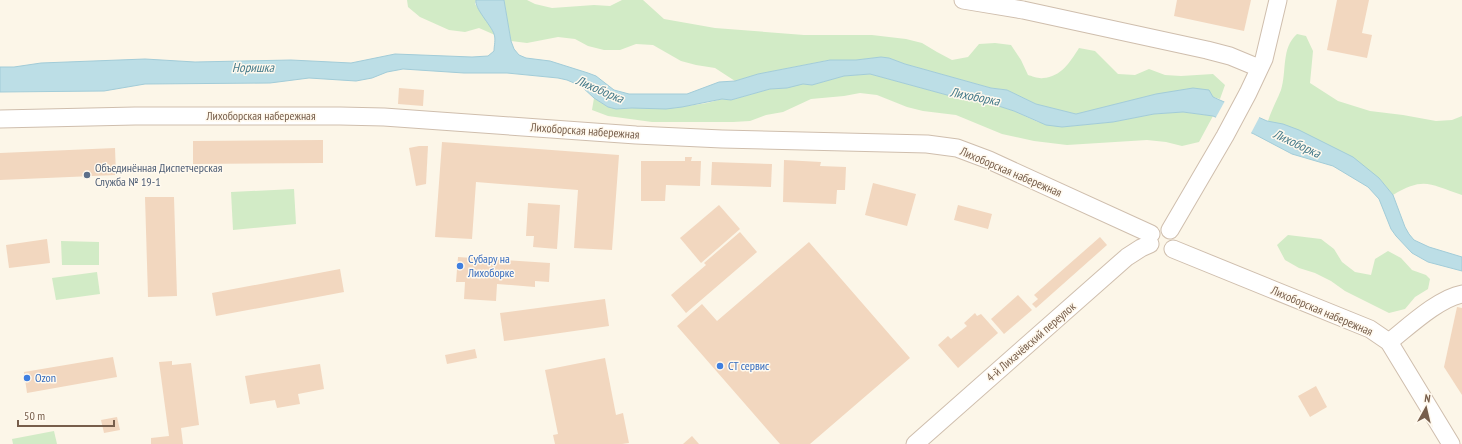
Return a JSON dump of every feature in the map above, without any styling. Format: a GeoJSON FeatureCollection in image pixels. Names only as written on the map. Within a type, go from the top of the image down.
{"type":"FeatureCollection","features":[{"type":"Feature","properties":{"kind":"street"},"geometry":{"type":"LineString","coordinates":[[962,0],[1030,12],[1207,50],[1230,56],[1260,68]]}},
{"type":"Feature","properties":{"kind":"street"},"geometry":{"type":"LineString","coordinates":[[1170,230],[1226,136],[1260,68],[1266,52],[1278,0]]}},
{"type":"Feature","properties":{"kind":"street","name":"Лихоборская набережная"},"geometry":{"type":"LineString","coordinates":[[0,119],[135,116],[384,117],[636,135],[722,139],[887,142],[927,144],[957,148],[989,160],[1150,239],[1152,249],[1160,254],[1165,254],[1173,249],[1370,329],[1389,342]]}},
{"type":"Feature","properties":{"kind":"street"},"geometry":{"type":"LineString","coordinates":[[1150,239],[1154,231],[1162,227],[1170,230],[1176,239],[1176,244],[1173,249]]}},
{"type":"Feature","properties":{"kind":"street","name":"4-й Лихачёвский переулок"},"geometry":{"type":"LineString","coordinates":[[915,444],[1127,257],[1141,248],[1150,239]]}},
{"type":"Feature","properties":{"kind":"street"},"geometry":{"type":"LineString","coordinates":[[1451,444],[1389,342],[1430,310],[1455,295],[1462,294]]}},
{"type":"Feature","properties":{"kind":"green space"},"geometry":{"type":"Polygon","coordinates":[[[407,0],[476,0],[475,4],[495,35],[479,28],[465,32],[449,30],[420,17],[408,7],[407,0]]]}},
{"type":"Feature","properties":{"kind":"green space"},"geometry":{"type":"Polygon","coordinates":[[[504,0],[527,0],[535,4],[552,8],[594,5],[610,6],[622,0],[643,0],[664,19],[715,28],[804,35],[872,35],[906,39],[922,43],[952,60],[968,57],[979,44],[995,43],[1011,45],[1021,60],[1028,75],[1040,78],[1049,77],[1060,72],[1079,48],[1095,51],[1118,74],[1135,75],[1149,69],[1165,75],[1181,76],[1213,74],[1225,85],[1220,99],[1213,97],[1156,94],[1076,114],[1036,104],[1007,90],[991,88],[905,64],[889,58],[881,57],[856,60],[829,60],[758,74],[735,81],[715,68],[681,61],[653,45],[636,44],[620,50],[604,50],[588,46],[575,39],[558,37],[527,43],[511,41],[504,0]]]}},
{"type":"Feature","properties":{"kind":"green space"},"geometry":{"type":"Polygon","coordinates":[[[1297,34],[1306,36],[1313,51],[1310,83],[1338,101],[1370,111],[1436,121],[1452,120],[1462,116],[1462,195],[1428,184],[1420,184],[1404,189],[1393,195],[1379,178],[1268,121],[1283,83],[1286,53],[1292,40],[1297,34]]]}},
{"type":"Feature","properties":{"kind":"green space"},"geometry":{"type":"Polygon","coordinates":[[[870,74],[958,98],[983,101],[1014,111],[1038,122],[1062,127],[1113,122],[1154,114],[1183,112],[1213,116],[1199,142],[1182,146],[1166,142],[1147,140],[1067,145],[1034,141],[1002,134],[956,115],[923,111],[907,107],[877,95],[860,93],[811,99],[783,112],[766,115],[750,121],[652,122],[608,116],[592,110],[594,98],[608,107],[624,109],[674,108],[722,99],[731,100],[770,89],[787,88],[803,84],[812,85],[844,76],[870,74]]]}},
{"type":"Feature","properties":{"kind":"green space"},"geometry":{"type":"Polygon","coordinates":[[[294,189],[296,224],[233,230],[231,192],[294,189]]]}},
{"type":"Feature","properties":{"kind":"green space"},"geometry":{"type":"Polygon","coordinates":[[[1288,235],[1321,239],[1334,249],[1342,262],[1355,272],[1371,275],[1375,259],[1388,251],[1401,258],[1412,270],[1426,275],[1430,279],[1428,289],[1415,297],[1405,309],[1389,313],[1345,291],[1331,281],[1315,273],[1299,268],[1285,260],[1277,245],[1288,235]]]}},
{"type":"Feature","properties":{"kind":"green space"},"geometry":{"type":"Polygon","coordinates":[[[61,241],[99,242],[99,265],[62,265],[61,241]]]}},
{"type":"Feature","properties":{"kind":"green space"},"geometry":{"type":"Polygon","coordinates":[[[97,272],[100,294],[56,300],[52,278],[97,272]]]}},
{"type":"Feature","properties":{"kind":"green space"},"geometry":{"type":"Polygon","coordinates":[[[54,431],[57,444],[13,444],[12,439],[54,431]]]}},
{"type":"Feature","properties":{"kind":"water"},"geometry":{"type":"Polygon","coordinates":[[[476,0],[504,0],[511,41],[514,49],[519,55],[526,58],[550,61],[588,73],[596,76],[614,90],[629,94],[687,94],[719,82],[735,81],[758,74],[830,60],[856,60],[881,57],[889,58],[905,64],[991,88],[1007,90],[1036,104],[1076,114],[1156,94],[1193,88],[1209,90],[1213,97],[1267,121],[1283,124],[1299,130],[1353,157],[1379,178],[1393,195],[1405,227],[1414,240],[1429,247],[1462,257],[1462,271],[1428,262],[1412,253],[1391,229],[1379,199],[1368,187],[1333,166],[1292,154],[1254,134],[1213,116],[1183,112],[1154,114],[1113,122],[1062,127],[1046,125],[1014,111],[983,101],[958,98],[870,74],[844,76],[812,85],[803,84],[787,88],[770,89],[731,100],[722,99],[666,109],[616,109],[608,107],[594,98],[581,86],[558,78],[507,73],[464,73],[403,69],[356,81],[309,78],[270,83],[145,84],[104,91],[0,92],[0,67],[14,67],[41,63],[145,59],[195,62],[291,60],[351,63],[395,54],[472,57],[488,56],[494,51],[495,36],[480,12],[476,0]]]}},
{"type":"Feature","properties":{"kind":"pier"},"geometry":{"type":"Polygon","coordinates":[[[1226,99],[1260,116],[1250,135],[1215,119],[1226,99]]]}},
{"type":"Feature","properties":{"kind":"building"},"geometry":{"type":"Polygon","coordinates":[[[1177,0],[1251,0],[1244,31],[1174,16],[1177,0]]]}},
{"type":"Feature","properties":{"kind":"building"},"geometry":{"type":"Polygon","coordinates":[[[1337,0],[1369,0],[1362,33],[1372,35],[1367,58],[1327,50],[1337,0]]]}},
{"type":"Feature","properties":{"kind":"building"},"geometry":{"type":"Polygon","coordinates":[[[399,88],[424,90],[423,106],[398,104],[399,88]]]}},
{"type":"Feature","properties":{"kind":"building"},"geometry":{"type":"Polygon","coordinates":[[[323,140],[323,163],[193,164],[193,141],[323,140]]]}},
{"type":"Feature","properties":{"kind":"building"},"geometry":{"type":"Polygon","coordinates":[[[442,142],[619,155],[612,250],[574,248],[578,190],[476,182],[472,239],[435,237],[442,142]]]}},
{"type":"Feature","properties":{"kind":"building"},"geometry":{"type":"Polygon","coordinates":[[[428,146],[426,184],[416,186],[409,148],[428,146]]]}},
{"type":"Feature","properties":{"kind":"building"},"geometry":{"type":"Polygon","coordinates":[[[115,148],[116,175],[0,180],[0,153],[115,148]]]}},
{"type":"Feature","properties":{"kind":"building"},"geometry":{"type":"Polygon","coordinates":[[[685,157],[692,157],[691,161],[701,161],[700,186],[666,185],[665,201],[641,201],[641,161],[685,161],[685,157]]]}},
{"type":"Feature","properties":{"kind":"building"},"geometry":{"type":"Polygon","coordinates":[[[784,160],[821,162],[820,166],[846,167],[845,190],[837,190],[836,204],[783,202],[784,160]]]}},
{"type":"Feature","properties":{"kind":"building"},"geometry":{"type":"Polygon","coordinates":[[[712,162],[772,164],[771,187],[711,185],[712,162]]]}},
{"type":"Feature","properties":{"kind":"building"},"geometry":{"type":"Polygon","coordinates":[[[873,183],[916,194],[907,226],[865,215],[873,183]]]}},
{"type":"Feature","properties":{"kind":"building"},"geometry":{"type":"Polygon","coordinates":[[[145,197],[174,197],[177,296],[148,297],[145,197]]]}},
{"type":"Feature","properties":{"kind":"building"},"geometry":{"type":"Polygon","coordinates":[[[528,203],[560,205],[557,249],[533,247],[534,236],[526,236],[528,203]]]}},
{"type":"Feature","properties":{"kind":"building"},"geometry":{"type":"Polygon","coordinates":[[[719,205],[740,229],[701,263],[680,238],[719,205]]]}},
{"type":"Feature","properties":{"kind":"building"},"geometry":{"type":"Polygon","coordinates":[[[958,205],[992,214],[988,229],[954,220],[958,205]]]}},
{"type":"Feature","properties":{"kind":"building"},"geometry":{"type":"Polygon","coordinates":[[[740,232],[757,252],[686,313],[671,295],[706,265],[704,263],[740,232]]]}},
{"type":"Feature","properties":{"kind":"building"},"geometry":{"type":"Polygon","coordinates":[[[1100,237],[1107,245],[1036,308],[1032,304],[1038,299],[1034,295],[1100,237]]]}},
{"type":"Feature","properties":{"kind":"building"},"geometry":{"type":"Polygon","coordinates":[[[47,239],[50,263],[9,268],[6,245],[47,239]]]}},
{"type":"Feature","properties":{"kind":"building"},"geometry":{"type":"Polygon","coordinates":[[[809,242],[910,358],[810,444],[780,444],[677,326],[702,304],[717,321],[809,242]]]}},
{"type":"Feature","properties":{"kind":"building"},"geometry":{"type":"Polygon","coordinates":[[[458,257],[550,263],[549,282],[535,281],[535,287],[497,284],[496,301],[464,299],[465,282],[456,282],[458,257]]]}},
{"type":"Feature","properties":{"kind":"building"},"geometry":{"type":"Polygon","coordinates":[[[340,269],[344,292],[216,316],[212,293],[340,269]]]}},
{"type":"Feature","properties":{"kind":"building"},"geometry":{"type":"Polygon","coordinates":[[[1018,295],[1032,310],[1004,334],[991,319],[1018,295]]]}},
{"type":"Feature","properties":{"kind":"building"},"geometry":{"type":"Polygon","coordinates":[[[605,299],[609,326],[504,341],[500,313],[605,299]]]}},
{"type":"Feature","properties":{"kind":"building"},"geometry":{"type":"Polygon","coordinates":[[[1457,307],[1462,308],[1462,395],[1444,367],[1457,307]]]}},
{"type":"Feature","properties":{"kind":"building"},"geometry":{"type":"Polygon","coordinates":[[[975,313],[977,316],[981,314],[998,333],[958,368],[938,345],[948,336],[951,339],[967,326],[964,323],[975,313]]]}},
{"type":"Feature","properties":{"kind":"building"},"geometry":{"type":"Polygon","coordinates":[[[475,349],[477,358],[447,364],[445,355],[475,349]]]}},
{"type":"Feature","properties":{"kind":"building"},"geometry":{"type":"Polygon","coordinates":[[[113,357],[117,377],[27,393],[24,372],[113,357]]]}},
{"type":"Feature","properties":{"kind":"building"},"geometry":{"type":"Polygon","coordinates":[[[605,358],[616,415],[623,413],[629,443],[555,444],[553,435],[558,434],[545,370],[605,358]]]}},
{"type":"Feature","properties":{"kind":"building"},"geometry":{"type":"Polygon","coordinates":[[[172,361],[172,365],[191,363],[199,425],[181,428],[183,444],[151,444],[151,438],[169,436],[159,362],[172,361]]]}},
{"type":"Feature","properties":{"kind":"building"},"geometry":{"type":"Polygon","coordinates":[[[320,364],[324,389],[298,394],[300,404],[277,408],[275,400],[250,404],[245,376],[320,364]]]}},
{"type":"Feature","properties":{"kind":"building"},"geometry":{"type":"Polygon","coordinates":[[[1316,386],[1327,407],[1310,417],[1298,396],[1316,386]]]}},
{"type":"Feature","properties":{"kind":"building"},"geometry":{"type":"Polygon","coordinates":[[[117,417],[120,430],[104,433],[101,420],[117,417]]]}},
{"type":"Feature","properties":{"kind":"building"},"geometry":{"type":"Polygon","coordinates":[[[692,436],[699,444],[683,444],[692,436]]]}},
{"type":"Feature","properties":{"kind":"place","name":"Объединённая Диспетчерская Служба № 19-1"},"geometry":{"type":"Point","coordinates":[87,175]}},
{"type":"Feature","properties":{"kind":"place","name":"Субару на Лихоборке"},"geometry":{"type":"Point","coordinates":[460,266]}},
{"type":"Feature","properties":{"kind":"place","name":"СТ сервис"},"geometry":{"type":"Point","coordinates":[720,366]}},
{"type":"Feature","properties":{"kind":"place","name":"Ozon"},"geometry":{"type":"Point","coordinates":[27,378]}},
{"type":"Feature","properties":{"kind":"water label","name":"Норишка"},"geometry":{"type":"Point","coordinates":[253,67]}},
{"type":"Feature","properties":{"kind":"water label","name":"Лихоборка"},"geometry":{"type":"Point","coordinates":[600,89]}},
{"type":"Feature","properties":{"kind":"water label","name":"Лихоборка"},"geometry":{"type":"Point","coordinates":[975,96]}},
{"type":"Feature","properties":{"kind":"water label","name":"Лихоборка"},"geometry":{"type":"Point","coordinates":[1297,143]}}]}
